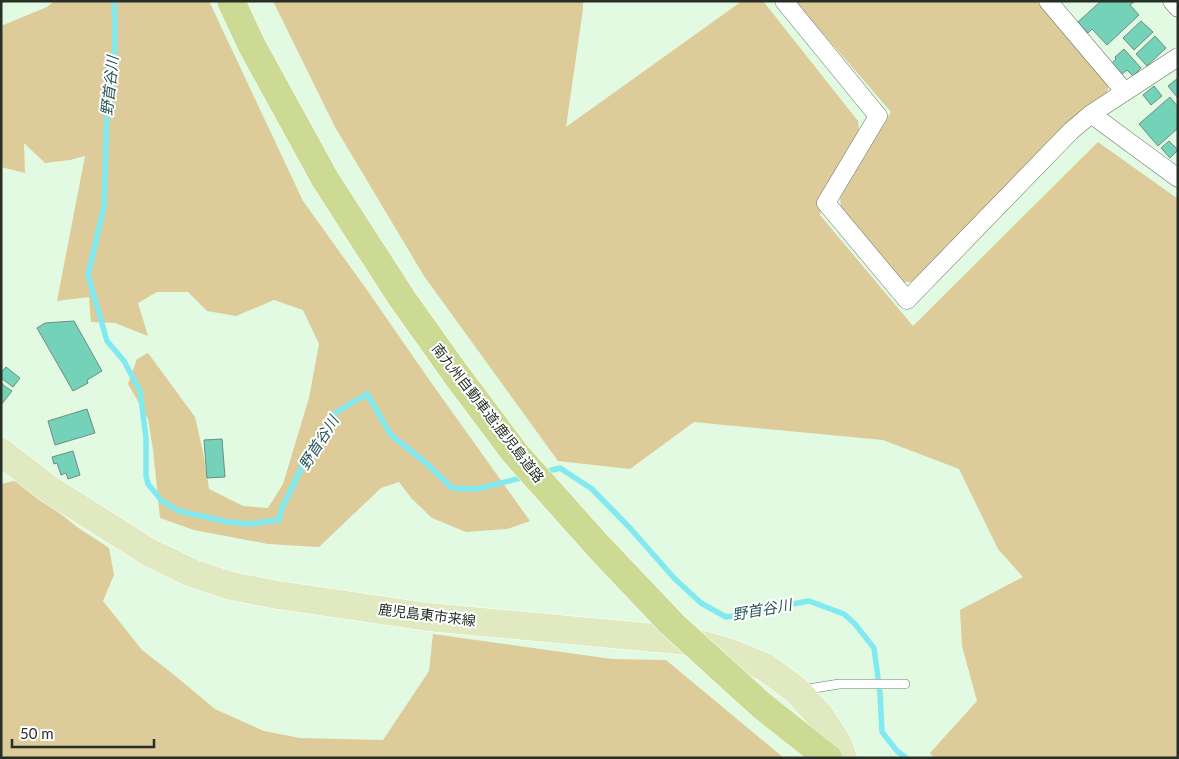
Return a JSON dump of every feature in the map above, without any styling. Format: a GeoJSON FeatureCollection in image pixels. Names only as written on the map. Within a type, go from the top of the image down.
{"type":"FeatureCollection","features":[{"type":"Feature","properties":{"kind":"highway","name":"南九州自動車道;鹿児島道路"},"geometry":{"type":"LineString","coordinates":[[231,1],[252,46],[324,179],[401,297],[454,373],[515,453],[598,546],[672,624],[761,705],[828,758]]}},
{"type":"Feature","properties":{"kind":"main road","name":"鹿児島東市来線"},"geometry":{"type":"LineString","coordinates":[[4,460],[150,553],[192,573],[231,586],[428,617],[688,641],[728,652],[765,667],[796,690],[838,742],[843,758]]}},
{"type":"Feature","properties":{"kind":"street"},"geometry":{"type":"LineString","coordinates":[[784,1],[878,116],[826,204],[907,300],[1070,131],[1091,114],[1178,57]]}},
{"type":"Feature","properties":{"kind":"street"},"geometry":{"type":"LineString","coordinates":[[1048,1],[1125,92]]}},
{"type":"Feature","properties":{"kind":"street"},"geometry":{"type":"LineString","coordinates":[[1172,1],[1178,8]]}},
{"type":"Feature","properties":{"kind":"street"},"geometry":{"type":"LineString","coordinates":[[1091,114],[1178,178]]}},
{"type":"Feature","properties":{"kind":"lane"},"geometry":{"type":"LineString","coordinates":[[796,690],[839,684],[905,684]]}},
{"type":"Feature","properties":{"kind":"shaded area"},"geometry":{"type":"Polygon","coordinates":[[[54,1],[209,1],[303,201],[530,521],[507,529],[466,532],[432,518],[412,499],[399,482],[381,488],[319,547],[268,544],[194,530],[160,518],[148,419],[128,384],[137,359],[148,353],[195,417],[209,489],[243,506],[268,508],[283,484],[309,398],[319,344],[303,310],[274,300],[236,316],[207,311],[188,292],[157,292],[138,303],[148,336],[115,323],[91,322],[89,297],[57,301],[85,156],[45,163],[24,143],[25,173],[1,167],[1,26],[47,7],[54,1]]]}},
{"type":"Feature","properties":{"kind":"shaded area"},"geometry":{"type":"Polygon","coordinates":[[[273,1],[583,1],[566,127],[742,1],[763,1],[858,121],[860,140],[825,193],[820,215],[913,326],[1098,142],[1178,199],[1178,758],[934,758],[930,753],[977,701],[962,646],[960,610],[1023,577],[998,549],[959,469],[883,440],[694,422],[630,469],[558,461],[424,276],[335,127],[273,1]]]}},
{"type":"Feature","properties":{"kind":"shaded area"},"geometry":{"type":"Polygon","coordinates":[[[795,1],[1037,1],[1109,86],[1106,95],[914,282],[903,282],[841,210],[840,197],[891,112],[795,1]]]}},
{"type":"Feature","properties":{"kind":"shaded area"},"geometry":{"type":"Polygon","coordinates":[[[18,480],[77,527],[109,548],[114,575],[103,601],[142,650],[215,709],[264,731],[300,738],[383,740],[429,671],[433,634],[612,659],[666,660],[784,758],[1,758],[1,484],[18,480]]]}},
{"type":"Feature","properties":{"kind":"building"},"geometry":{"type":"Polygon","coordinates":[[[1101,1],[1135,1],[1130,5],[1139,15],[1107,45],[1092,29],[1088,33],[1078,22],[1101,1]]]}},
{"type":"Feature","properties":{"kind":"building"},"geometry":{"type":"Polygon","coordinates":[[[1141,21],[1153,32],[1134,50],[1123,38],[1141,21]]]}},
{"type":"Feature","properties":{"kind":"building"},"geometry":{"type":"Polygon","coordinates":[[[1155,36],[1166,48],[1147,66],[1136,54],[1155,36]]]}},
{"type":"Feature","properties":{"kind":"building"},"geometry":{"type":"Polygon","coordinates":[[[1124,49],[1141,68],[1133,76],[1127,70],[1122,74],[1112,63],[1116,59],[1115,57],[1124,49]]]}},
{"type":"Feature","properties":{"kind":"building"},"geometry":{"type":"Polygon","coordinates":[[[1178,78],[1178,98],[1168,86],[1178,78]]]}},
{"type":"Feature","properties":{"kind":"building"},"geometry":{"type":"Polygon","coordinates":[[[1154,86],[1162,96],[1151,105],[1143,95],[1154,86]]]}},
{"type":"Feature","properties":{"kind":"building"},"geometry":{"type":"Polygon","coordinates":[[[1170,97],[1178,107],[1178,128],[1158,146],[1139,124],[1170,97]]]}},
{"type":"Feature","properties":{"kind":"building"},"geometry":{"type":"Polygon","coordinates":[[[1169,141],[1178,150],[1170,158],[1161,148],[1169,141]]]}},
{"type":"Feature","properties":{"kind":"building"},"geometry":{"type":"Polygon","coordinates":[[[74,321],[102,371],[87,380],[88,383],[73,391],[37,328],[45,323],[74,321]]]}},
{"type":"Feature","properties":{"kind":"building"},"geometry":{"type":"Polygon","coordinates":[[[6,367],[20,378],[13,387],[1,378],[1,372],[6,367]]]}},
{"type":"Feature","properties":{"kind":"building"},"geometry":{"type":"Polygon","coordinates":[[[1,382],[12,391],[1,405],[1,382]]]}},
{"type":"Feature","properties":{"kind":"building"},"geometry":{"type":"Polygon","coordinates":[[[87,409],[95,433],[55,445],[48,421],[87,409]]]}},
{"type":"Feature","properties":{"kind":"building"},"geometry":{"type":"Polygon","coordinates":[[[222,439],[225,477],[207,478],[204,440],[222,439]]]}},
{"type":"Feature","properties":{"kind":"building"},"geometry":{"type":"Polygon","coordinates":[[[73,451],[80,475],[68,479],[66,473],[61,475],[57,463],[54,464],[52,457],[73,451]]]}},
{"type":"Feature","properties":{"kind":"waterway","name":"野首谷川"},"geometry":{"type":"LineString","coordinates":[[114,1],[114,73],[107,108],[104,207],[88,275],[107,341],[124,361],[140,391],[146,438],[146,476],[148,484],[162,501],[179,511],[228,522],[250,524],[279,520],[282,508],[305,461],[335,413],[367,394],[391,435],[426,463],[452,488],[477,489],[525,477]]}},
{"type":"Feature","properties":{"kind":"waterway","name":"野首谷川"},"geometry":{"type":"LineString","coordinates":[[544,472],[560,468],[592,489],[630,528],[674,578],[701,603],[726,617],[809,601],[844,614],[855,624],[874,648],[880,693],[882,732],[897,751],[906,758]]}}]}
